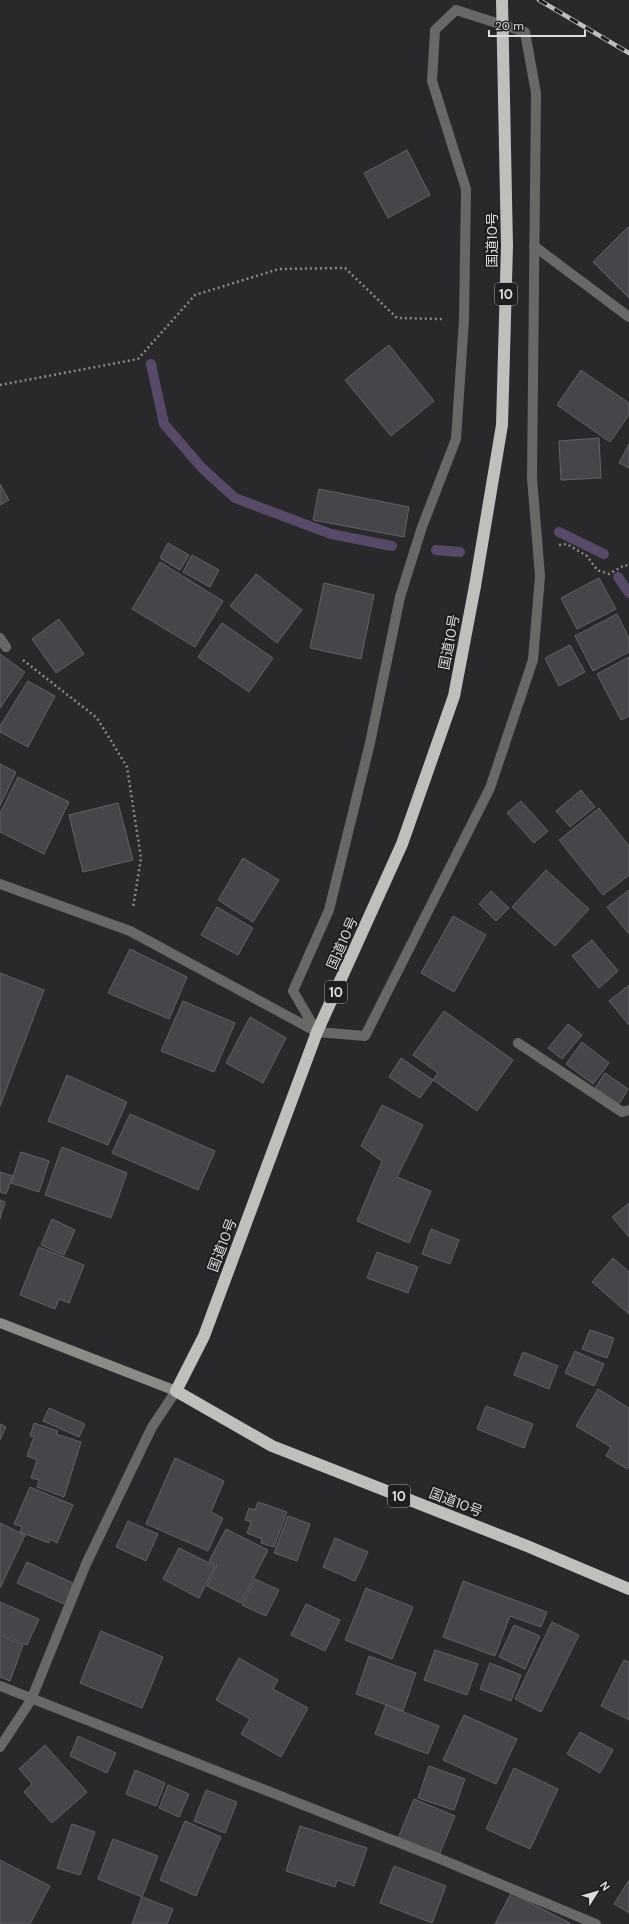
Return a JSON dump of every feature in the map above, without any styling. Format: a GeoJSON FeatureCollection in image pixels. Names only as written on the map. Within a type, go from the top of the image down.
{"type":"FeatureCollection","features":[{"type":"Feature","properties":{"kind":"highway","name":"国道10号"},"geometry":{"type":"LineString","coordinates":[[502,0],[508,246],[502,425],[475,586],[454,696],[402,844],[318,1032],[204,1336],[176,1391],[272,1446],[520,1543],[629,1589]]}},
{"type":"Feature","properties":{"kind":"street"},"geometry":{"type":"LineString","coordinates":[[0,884],[130,931],[318,1032],[365,1036],[490,788],[533,660],[540,576],[532,478],[536,93],[525,32],[456,10],[435,30],[432,81],[466,189],[464,320],[456,439],[422,527],[400,597],[370,744],[329,910],[293,991],[318,1032]]}},
{"type":"Feature","properties":{"kind":"street"},"geometry":{"type":"LineString","coordinates":[[534,246],[629,317]]}},
{"type":"Feature","properties":{"kind":"street"},"geometry":{"type":"LineString","coordinates":[[0,638],[6,647]]}},
{"type":"Feature","properties":{"kind":"street"},"geometry":{"type":"LineString","coordinates":[[518,1043],[622,1112],[629,1110]]}},
{"type":"Feature","properties":{"kind":"street"},"geometry":{"type":"LineString","coordinates":[[0,1323],[176,1391],[152,1427],[93,1550],[31,1700],[0,1747]]}},
{"type":"Feature","properties":{"kind":"street"},"geometry":{"type":"LineString","coordinates":[[0,1686],[31,1700],[438,1858],[596,1924]]}},
{"type":"Feature","properties":{"kind":"path"},"geometry":{"type":"LineString","coordinates":[[0,385],[138,359],[195,294],[279,269],[345,268],[397,318],[464,320]]}},
{"type":"Feature","properties":{"kind":"path"},"geometry":{"type":"LineString","coordinates":[[538,549],[567,544],[587,556],[597,570],[609,574],[624,565],[629,566]]}},
{"type":"Feature","properties":{"kind":"path"},"geometry":{"type":"LineString","coordinates":[[6,647],[97,718],[127,767],[141,858],[130,931]]}},
{"type":"Feature","properties":{"kind":"building"},"geometry":{"type":"Polygon","coordinates":[[[407,150],[430,195],[388,218],[364,173],[407,150]]]}},
{"type":"Feature","properties":{"kind":"building"},"geometry":{"type":"Polygon","coordinates":[[[628,227],[629,228],[629,298],[593,262],[628,227]]]}},
{"type":"Feature","properties":{"kind":"building"},"geometry":{"type":"Polygon","coordinates":[[[389,345],[434,401],[391,436],[345,380],[389,345]]]}},
{"type":"Feature","properties":{"kind":"building"},"geometry":{"type":"Polygon","coordinates":[[[581,370],[629,403],[629,415],[610,442],[557,405],[581,370]]]}},
{"type":"Feature","properties":{"kind":"building"},"geometry":{"type":"Polygon","coordinates":[[[599,438],[601,478],[561,480],[559,441],[599,438]]]}},
{"type":"Feature","properties":{"kind":"building"},"geometry":{"type":"Polygon","coordinates":[[[629,444],[629,468],[619,463],[629,444]]]}},
{"type":"Feature","properties":{"kind":"building"},"geometry":{"type":"Polygon","coordinates":[[[0,484],[9,500],[0,505],[0,484]]]}},
{"type":"Feature","properties":{"kind":"building"},"geometry":{"type":"Polygon","coordinates":[[[319,489],[409,507],[404,537],[313,520],[319,489]]]}},
{"type":"Feature","properties":{"kind":"building"},"geometry":{"type":"Polygon","coordinates":[[[168,543],[189,555],[180,570],[160,558],[168,543]]]}},
{"type":"Feature","properties":{"kind":"building"},"geometry":{"type":"Polygon","coordinates":[[[192,555],[219,570],[210,587],[183,572],[192,555]]]}},
{"type":"Feature","properties":{"kind":"building"},"geometry":{"type":"Polygon","coordinates":[[[160,562],[223,601],[195,647],[132,609],[160,562]]]}},
{"type":"Feature","properties":{"kind":"building"},"geometry":{"type":"Polygon","coordinates":[[[256,574],[302,610],[277,643],[230,606],[256,574]]]}},
{"type":"Feature","properties":{"kind":"building"},"geometry":{"type":"Polygon","coordinates":[[[599,578],[616,609],[577,629],[561,598],[599,578]]]}},
{"type":"Feature","properties":{"kind":"building"},"geometry":{"type":"Polygon","coordinates":[[[324,583],[374,595],[361,659],[310,648],[324,583]]]}},
{"type":"Feature","properties":{"kind":"building"},"geometry":{"type":"Polygon","coordinates":[[[617,614],[629,638],[629,652],[593,671],[575,636],[617,614]]]}},
{"type":"Feature","properties":{"kind":"building"},"geometry":{"type":"Polygon","coordinates":[[[59,619],[84,654],[56,673],[32,639],[59,619]]]}},
{"type":"Feature","properties":{"kind":"building"},"geometry":{"type":"Polygon","coordinates":[[[222,623],[273,658],[249,692],[198,657],[222,623]]]}},
{"type":"Feature","properties":{"kind":"building"},"geometry":{"type":"Polygon","coordinates":[[[570,645],[585,672],[559,686],[545,658],[570,645]]]}},
{"type":"Feature","properties":{"kind":"building"},"geometry":{"type":"Polygon","coordinates":[[[0,654],[25,672],[0,708],[0,654]]]}},
{"type":"Feature","properties":{"kind":"building"},"geometry":{"type":"Polygon","coordinates":[[[629,657],[629,716],[621,720],[597,674],[629,657]]]}},
{"type":"Feature","properties":{"kind":"building"},"geometry":{"type":"Polygon","coordinates":[[[28,681],[55,696],[28,747],[0,732],[0,726],[28,681]]]}},
{"type":"Feature","properties":{"kind":"building"},"geometry":{"type":"Polygon","coordinates":[[[0,764],[16,772],[0,806],[0,764]]]}},
{"type":"Feature","properties":{"kind":"building"},"geometry":{"type":"Polygon","coordinates":[[[18,777],[69,802],[44,854],[0,832],[0,813],[18,777]]]}},
{"type":"Feature","properties":{"kind":"building"},"geometry":{"type":"Polygon","coordinates":[[[581,790],[595,807],[570,827],[556,811],[581,790]]]}},
{"type":"Feature","properties":{"kind":"building"},"geometry":{"type":"Polygon","coordinates":[[[521,801],[548,831],[534,843],[507,813],[521,801]]]}},
{"type":"Feature","properties":{"kind":"building"},"geometry":{"type":"Polygon","coordinates":[[[118,803],[133,860],[83,872],[69,815],[118,803]]]}},
{"type":"Feature","properties":{"kind":"building"},"geometry":{"type":"Polygon","coordinates":[[[599,808],[629,846],[629,875],[603,895],[559,840],[599,808]]]}},
{"type":"Feature","properties":{"kind":"building"},"geometry":{"type":"Polygon","coordinates":[[[243,858],[279,880],[253,922],[218,900],[243,858]]]}},
{"type":"Feature","properties":{"kind":"building"},"geometry":{"type":"Polygon","coordinates":[[[546,870],[589,909],[555,946],[512,907],[546,870]]]}},
{"type":"Feature","properties":{"kind":"building"},"geometry":{"type":"Polygon","coordinates":[[[629,890],[629,934],[607,907],[629,890]]]}},
{"type":"Feature","properties":{"kind":"building"},"geometry":{"type":"Polygon","coordinates":[[[491,891],[509,908],[496,921],[479,904],[491,891]]]}},
{"type":"Feature","properties":{"kind":"building"},"geometry":{"type":"Polygon","coordinates":[[[217,907],[253,928],[238,955],[201,935],[217,907]]]}},
{"type":"Feature","properties":{"kind":"building"},"geometry":{"type":"Polygon","coordinates":[[[453,916],[486,935],[454,992],[421,973],[453,916]]]}},
{"type":"Feature","properties":{"kind":"building"},"geometry":{"type":"Polygon","coordinates":[[[592,940],[618,971],[599,988],[572,956],[592,940]]]}},
{"type":"Feature","properties":{"kind":"building"},"geometry":{"type":"Polygon","coordinates":[[[130,949],[187,977],[169,1019],[108,993],[130,949]]]}},
{"type":"Feature","properties":{"kind":"building"},"geometry":{"type":"Polygon","coordinates":[[[0,973],[44,990],[0,1106],[0,973]]]}},
{"type":"Feature","properties":{"kind":"building"},"geometry":{"type":"Polygon","coordinates":[[[629,985],[629,1025],[609,1001],[629,985]]]}},
{"type":"Feature","properties":{"kind":"building"},"geometry":{"type":"Polygon","coordinates":[[[183,1001],[235,1023],[214,1072],[161,1051],[183,1001]]]}},
{"type":"Feature","properties":{"kind":"building"},"geometry":{"type":"Polygon","coordinates":[[[444,1011],[513,1060],[477,1111],[433,1080],[438,1073],[413,1055],[444,1011]]]}},
{"type":"Feature","properties":{"kind":"building"},"geometry":{"type":"Polygon","coordinates":[[[250,1017],[286,1038],[263,1083],[226,1063],[250,1017]]]}},
{"type":"Feature","properties":{"kind":"building"},"geometry":{"type":"Polygon","coordinates":[[[568,1024],[582,1035],[562,1059],[548,1048],[568,1024]]]}},
{"type":"Feature","properties":{"kind":"building"},"geometry":{"type":"Polygon","coordinates":[[[582,1042],[609,1063],[593,1084],[566,1064],[582,1042]]]}},
{"type":"Feature","properties":{"kind":"building"},"geometry":{"type":"Polygon","coordinates":[[[401,1058],[433,1080],[420,1098],[389,1077],[401,1058]]]}},
{"type":"Feature","properties":{"kind":"building"},"geometry":{"type":"Polygon","coordinates":[[[605,1073],[628,1089],[619,1104],[595,1088],[605,1073]]]}},
{"type":"Feature","properties":{"kind":"building"},"geometry":{"type":"Polygon","coordinates":[[[67,1075],[127,1102],[108,1145],[48,1121],[67,1075]]]}},
{"type":"Feature","properties":{"kind":"building"},"geometry":{"type":"Polygon","coordinates":[[[382,1105],[423,1125],[397,1177],[431,1191],[409,1243],[357,1221],[382,1161],[361,1146],[382,1105]]]}},
{"type":"Feature","properties":{"kind":"building"},"geometry":{"type":"Polygon","coordinates":[[[130,1114],[215,1151],[198,1190],[112,1153],[130,1114]]]}},
{"type":"Feature","properties":{"kind":"building"},"geometry":{"type":"Polygon","coordinates":[[[62,1147],[127,1173],[111,1218],[45,1195],[62,1147]]]}},
{"type":"Feature","properties":{"kind":"building"},"geometry":{"type":"Polygon","coordinates":[[[21,1152],[49,1161],[39,1192],[11,1183],[21,1152]]]}},
{"type":"Feature","properties":{"kind":"building"},"geometry":{"type":"Polygon","coordinates":[[[0,1172],[13,1176],[6,1194],[0,1192],[0,1172]]]}},
{"type":"Feature","properties":{"kind":"building"},"geometry":{"type":"Polygon","coordinates":[[[0,1200],[5,1202],[0,1219],[0,1200]]]}},
{"type":"Feature","properties":{"kind":"building"},"geometry":{"type":"Polygon","coordinates":[[[629,1203],[629,1237],[612,1217],[629,1203]]]}},
{"type":"Feature","properties":{"kind":"building"},"geometry":{"type":"Polygon","coordinates":[[[52,1219],[75,1230],[64,1255],[41,1245],[52,1219]]]}},
{"type":"Feature","properties":{"kind":"building"},"geometry":{"type":"Polygon","coordinates":[[[431,1229],[459,1240],[450,1264],[422,1254],[431,1229]]]}},
{"type":"Feature","properties":{"kind":"building"},"geometry":{"type":"Polygon","coordinates":[[[39,1247],[84,1265],[69,1303],[59,1299],[55,1309],[20,1295],[39,1247]]]}},
{"type":"Feature","properties":{"kind":"building"},"geometry":{"type":"Polygon","coordinates":[[[377,1252],[418,1267],[408,1293],[367,1278],[377,1252]]]}},
{"type":"Feature","properties":{"kind":"building"},"geometry":{"type":"Polygon","coordinates":[[[613,1258],[629,1272],[629,1314],[592,1282],[613,1258]]]}},
{"type":"Feature","properties":{"kind":"building"},"geometry":{"type":"Polygon","coordinates":[[[590,1330],[614,1338],[607,1358],[582,1349],[590,1330]]]}},
{"type":"Feature","properties":{"kind":"building"},"geometry":{"type":"Polygon","coordinates":[[[575,1351],[604,1364],[594,1386],[565,1373],[575,1351]]]}},
{"type":"Feature","properties":{"kind":"building"},"geometry":{"type":"Polygon","coordinates":[[[523,1352],[558,1366],[549,1389],[514,1375],[523,1352]]]}},
{"type":"Feature","properties":{"kind":"building"},"geometry":{"type":"Polygon","coordinates":[[[598,1389],[629,1408],[629,1467],[627,1469],[606,1456],[611,1447],[576,1426],[598,1389]]]}},
{"type":"Feature","properties":{"kind":"building"},"geometry":{"type":"Polygon","coordinates":[[[486,1406],[533,1424],[524,1448],[477,1429],[486,1406]]]}},
{"type":"Feature","properties":{"kind":"building"},"geometry":{"type":"Polygon","coordinates":[[[49,1408],[85,1424],[79,1437],[43,1421],[49,1408]]]}},
{"type":"Feature","properties":{"kind":"building"},"geometry":{"type":"Polygon","coordinates":[[[34,1423],[58,1431],[56,1434],[81,1442],[64,1497],[37,1487],[39,1480],[31,1478],[37,1460],[27,1456],[34,1437],[30,1436],[34,1423]]]}},
{"type":"Feature","properties":{"kind":"building"},"geometry":{"type":"Polygon","coordinates":[[[0,1424],[6,1427],[0,1440],[0,1424]]]}},
{"type":"Feature","properties":{"kind":"building"},"geometry":{"type":"Polygon","coordinates":[[[175,1458],[224,1481],[211,1512],[223,1518],[208,1551],[146,1524],[175,1458]]]}},
{"type":"Feature","properties":{"kind":"building"},"geometry":{"type":"Polygon","coordinates":[[[30,1487],[73,1505],[57,1543],[50,1539],[49,1543],[20,1532],[22,1527],[14,1524],[30,1487]]]}},
{"type":"Feature","properties":{"kind":"building"},"geometry":{"type":"Polygon","coordinates":[[[258,1502],[287,1512],[274,1547],[261,1543],[262,1539],[247,1533],[251,1522],[245,1520],[249,1508],[255,1510],[258,1502]]]}},
{"type":"Feature","properties":{"kind":"building"},"geometry":{"type":"Polygon","coordinates":[[[288,1516],[310,1524],[297,1561],[274,1553],[288,1516]]]}},
{"type":"Feature","properties":{"kind":"building"},"geometry":{"type":"Polygon","coordinates":[[[128,1521],[158,1534],[146,1561],[116,1547],[128,1521]]]}},
{"type":"Feature","properties":{"kind":"building"},"geometry":{"type":"Polygon","coordinates":[[[0,1523],[25,1535],[0,1588],[0,1523]]]}},
{"type":"Feature","properties":{"kind":"building"},"geometry":{"type":"Polygon","coordinates":[[[226,1529],[268,1550],[241,1603],[207,1586],[217,1565],[209,1561],[226,1529]]]}},
{"type":"Feature","properties":{"kind":"building"},"geometry":{"type":"Polygon","coordinates":[[[335,1538],[368,1552],[355,1581],[323,1567],[335,1538]]]}},
{"type":"Feature","properties":{"kind":"building"},"geometry":{"type":"Polygon","coordinates":[[[179,1548],[215,1566],[199,1598],[163,1579],[179,1548]]]}},
{"type":"Feature","properties":{"kind":"building"},"geometry":{"type":"Polygon","coordinates":[[[27,1562],[75,1584],[66,1605],[17,1583],[27,1562]]]}},
{"type":"Feature","properties":{"kind":"building"},"geometry":{"type":"Polygon","coordinates":[[[255,1579],[279,1590],[266,1616],[242,1605],[255,1579]]]}},
{"type":"Feature","properties":{"kind":"building"},"geometry":{"type":"Polygon","coordinates":[[[463,1581],[547,1612],[541,1627],[510,1616],[495,1656],[443,1637],[463,1581]]]}},
{"type":"Feature","properties":{"kind":"building"},"geometry":{"type":"Polygon","coordinates":[[[366,1588],[413,1607],[392,1659],[345,1640],[366,1588]]]}},
{"type":"Feature","properties":{"kind":"building"},"geometry":{"type":"Polygon","coordinates":[[[0,1602],[39,1619],[27,1645],[0,1633],[0,1602]]]}},
{"type":"Feature","properties":{"kind":"building"},"geometry":{"type":"Polygon","coordinates":[[[306,1604],[340,1620],[325,1651],[291,1635],[306,1604]]]}},
{"type":"Feature","properties":{"kind":"building"},"geometry":{"type":"Polygon","coordinates":[[[552,1622],[579,1635],[541,1712],[515,1699],[552,1622]]]}},
{"type":"Feature","properties":{"kind":"building"},"geometry":{"type":"Polygon","coordinates":[[[514,1625],[540,1636],[525,1669],[499,1657],[514,1625]]]}},
{"type":"Feature","properties":{"kind":"building"},"geometry":{"type":"Polygon","coordinates":[[[101,1631],[163,1657],[142,1708],[80,1683],[101,1631]]]}},
{"type":"Feature","properties":{"kind":"building"},"geometry":{"type":"Polygon","coordinates":[[[0,1635],[23,1645],[10,1681],[0,1677],[0,1635]]]}},
{"type":"Feature","properties":{"kind":"building"},"geometry":{"type":"Polygon","coordinates":[[[435,1650],[478,1664],[467,1695],[424,1680],[435,1650]]]}},
{"type":"Feature","properties":{"kind":"building"},"geometry":{"type":"Polygon","coordinates":[[[369,1656],[416,1673],[403,1711],[356,1694],[369,1656]]]}},
{"type":"Feature","properties":{"kind":"building"},"geometry":{"type":"Polygon","coordinates":[[[239,1658],[278,1680],[273,1689],[308,1708],[281,1757],[241,1734],[250,1719],[216,1700],[239,1658]]]}},
{"type":"Feature","properties":{"kind":"building"},"geometry":{"type":"Polygon","coordinates":[[[624,1660],[629,1662],[629,1720],[601,1706],[624,1660]]]}},
{"type":"Feature","properties":{"kind":"building"},"geometry":{"type":"Polygon","coordinates":[[[490,1663],[521,1675],[511,1701],[480,1689],[490,1663]]]}},
{"type":"Feature","properties":{"kind":"building"},"geometry":{"type":"Polygon","coordinates":[[[386,1705],[439,1726],[428,1754],[375,1734],[386,1705]]]}},
{"type":"Feature","properties":{"kind":"building"},"geometry":{"type":"Polygon","coordinates":[[[464,1715],[517,1739],[496,1784],[443,1760],[464,1715]]]}},
{"type":"Feature","properties":{"kind":"building"},"geometry":{"type":"Polygon","coordinates":[[[580,1732],[613,1750],[600,1773],[567,1754],[580,1732]]]}},
{"type":"Feature","properties":{"kind":"building"},"geometry":{"type":"Polygon","coordinates":[[[78,1736],[116,1753],[107,1773],[70,1756],[78,1736]]]}},
{"type":"Feature","properties":{"kind":"building"},"geometry":{"type":"Polygon","coordinates":[[[45,1745],[87,1792],[52,1823],[24,1792],[32,1784],[19,1769],[45,1745]]]}},
{"type":"Feature","properties":{"kind":"building"},"geometry":{"type":"Polygon","coordinates":[[[429,1766],[465,1779],[454,1810],[418,1798],[429,1766]]]}},
{"type":"Feature","properties":{"kind":"building"},"geometry":{"type":"Polygon","coordinates":[[[514,1768],[558,1789],[530,1849],[486,1829],[514,1768]]]}},
{"type":"Feature","properties":{"kind":"building"},"geometry":{"type":"Polygon","coordinates":[[[135,1770],[165,1783],[156,1806],[126,1794],[135,1770]]]}},
{"type":"Feature","properties":{"kind":"building"},"geometry":{"type":"Polygon","coordinates":[[[168,1785],[189,1794],[179,1817],[159,1808],[168,1785]]]}},
{"type":"Feature","properties":{"kind":"building"},"geometry":{"type":"Polygon","coordinates":[[[206,1790],[237,1802],[225,1833],[194,1821],[206,1790]]]}},
{"type":"Feature","properties":{"kind":"building"},"geometry":{"type":"Polygon","coordinates":[[[414,1799],[455,1816],[438,1858],[397,1841],[414,1799]]]}},
{"type":"Feature","properties":{"kind":"building"},"geometry":{"type":"Polygon","coordinates":[[[185,1821],[221,1837],[196,1896],[160,1880],[185,1821]]]}},
{"type":"Feature","properties":{"kind":"building"},"geometry":{"type":"Polygon","coordinates":[[[72,1824],[95,1832],[80,1875],[57,1868],[72,1824]]]}},
{"type":"Feature","properties":{"kind":"building"},"geometry":{"type":"Polygon","coordinates":[[[300,1826],[367,1848],[354,1886],[337,1880],[335,1887],[286,1871],[300,1826]]]}},
{"type":"Feature","properties":{"kind":"building"},"geometry":{"type":"Polygon","coordinates":[[[113,1839],[158,1856],[142,1897],[98,1879],[113,1839]]]}},
{"type":"Feature","properties":{"kind":"building"},"geometry":{"type":"Polygon","coordinates":[[[0,1860],[50,1886],[30,1924],[0,1924],[0,1860]]]}},
{"type":"Feature","properties":{"kind":"building"},"geometry":{"type":"Polygon","coordinates":[[[394,1866],[446,1886],[432,1923],[380,1903],[394,1866]]]}},
{"type":"Feature","properties":{"kind":"building"},"geometry":{"type":"Polygon","coordinates":[[[629,1880],[629,1913],[614,1904],[629,1880]]]}},
{"type":"Feature","properties":{"kind":"building"},"geometry":{"type":"Polygon","coordinates":[[[511,1893],[570,1923],[495,1924],[511,1893]]]}},
{"type":"Feature","properties":{"kind":"building"},"geometry":{"type":"Polygon","coordinates":[[[142,1897],[173,1909],[167,1924],[132,1924],[142,1897]]]}},
{"type":"Feature","properties":{"kind":"waterway"},"geometry":{"type":"LineString","coordinates":[[151,364],[164,424],[202,468],[235,498],[331,534],[392,546]]}},
{"type":"Feature","properties":{"kind":"waterway"},"geometry":{"type":"LineString","coordinates":[[559,532],[604,554]]}},
{"type":"Feature","properties":{"kind":"waterway"},"geometry":{"type":"LineString","coordinates":[[436,550],[460,552]]}},
{"type":"Feature","properties":{"kind":"waterway"},"geometry":{"type":"LineString","coordinates":[[618,577],[629,593]]}},
{"type":"Feature","properties":{"kind":"railway"},"geometry":{"type":"LineString","coordinates":[[539,0],[629,53]]}}]}
